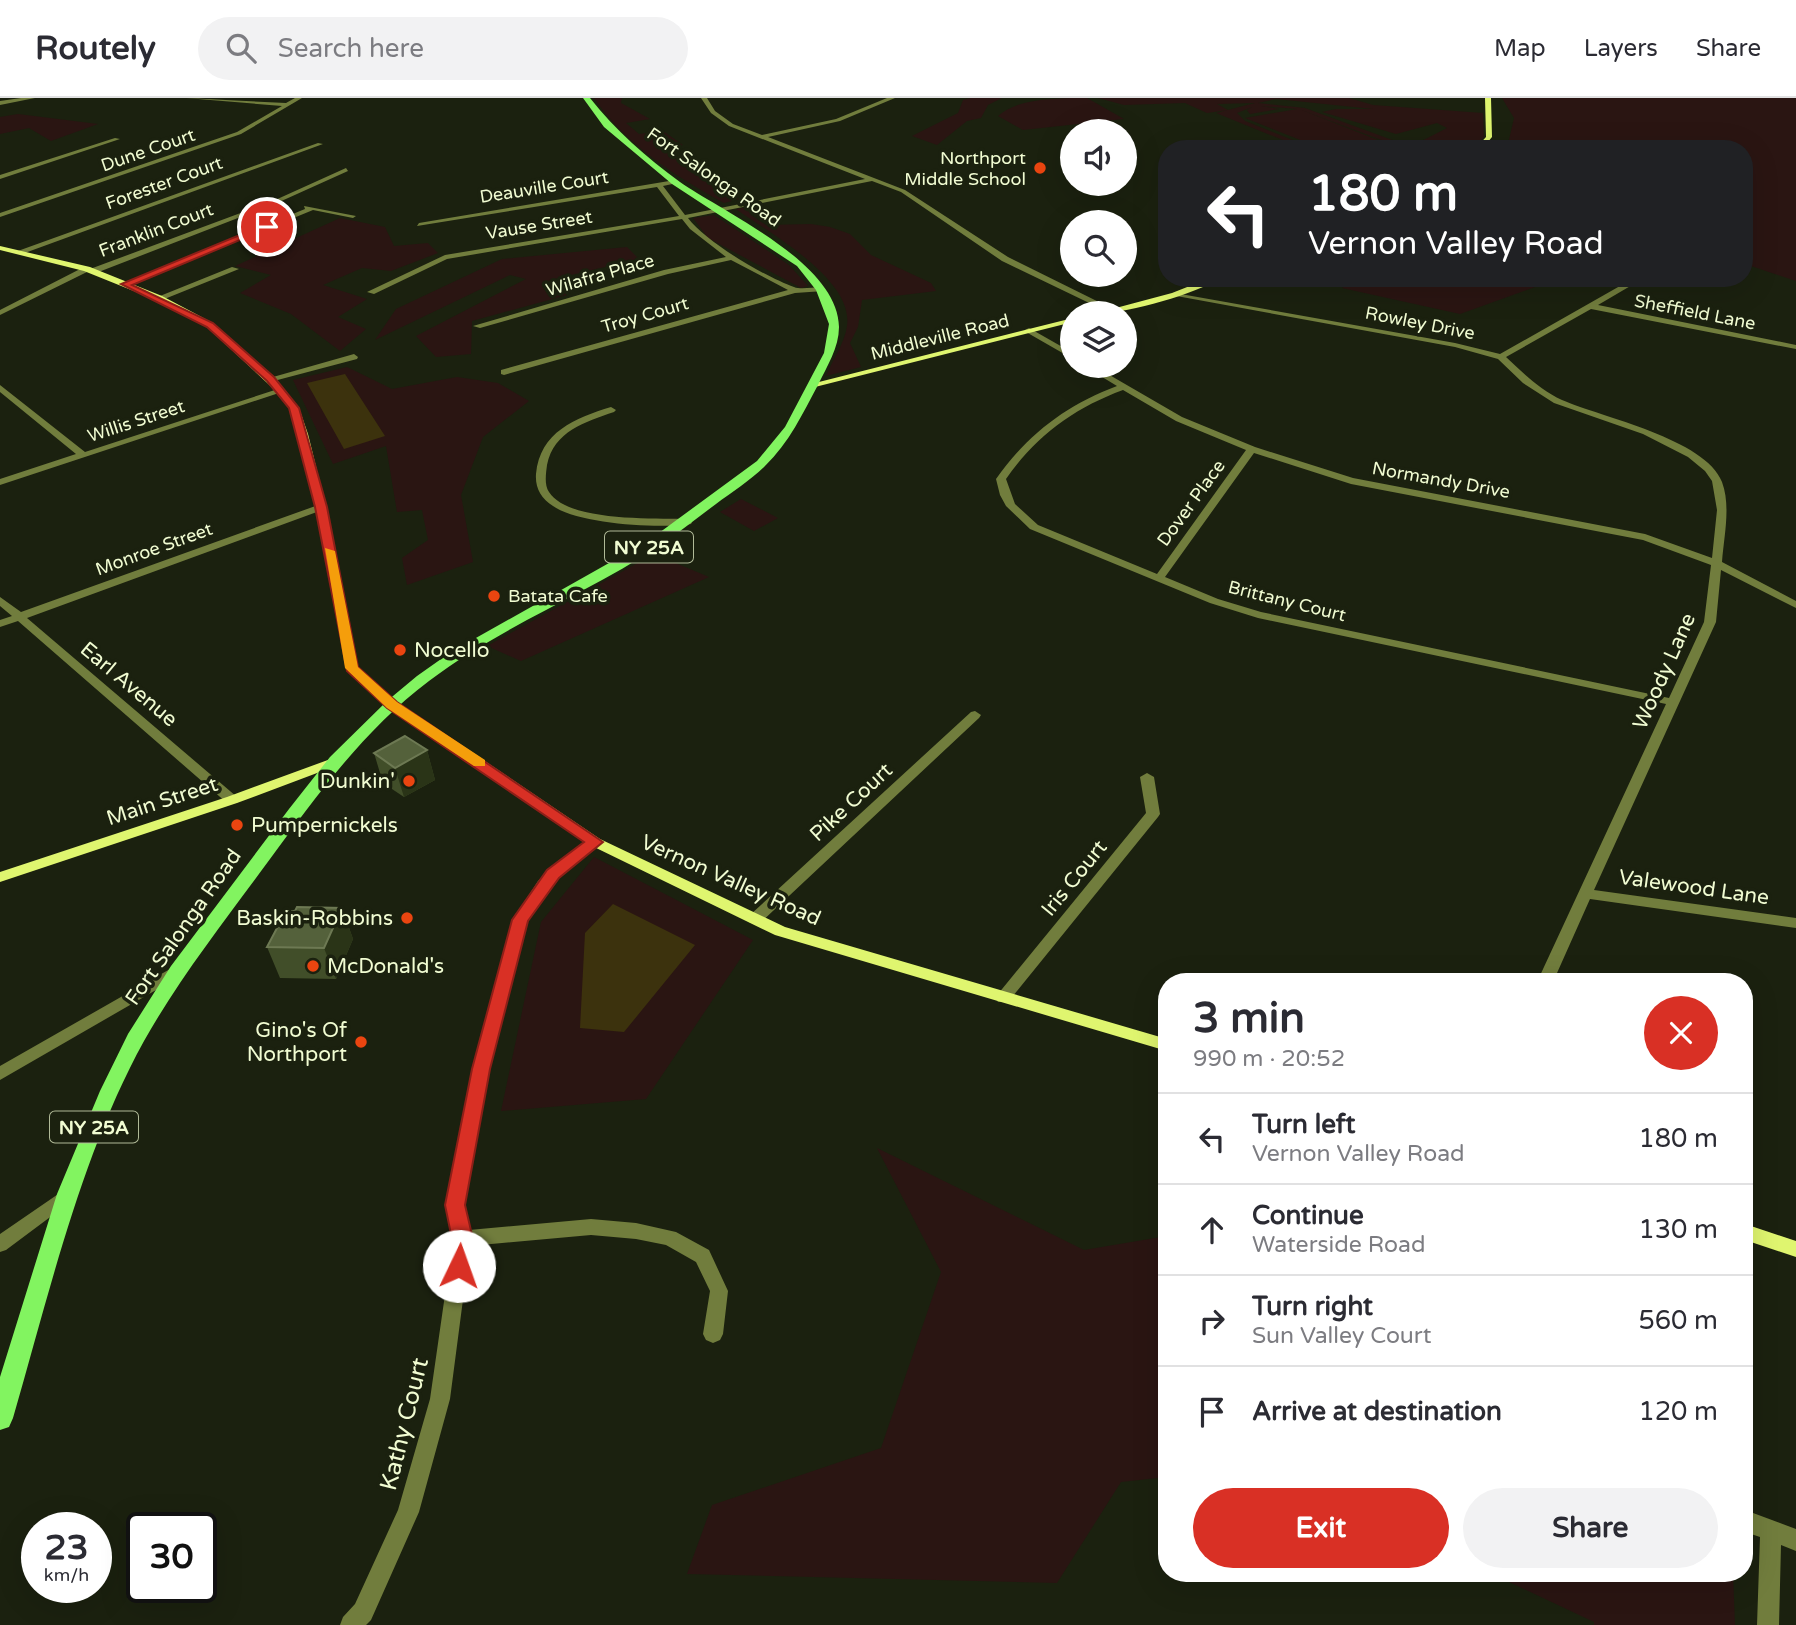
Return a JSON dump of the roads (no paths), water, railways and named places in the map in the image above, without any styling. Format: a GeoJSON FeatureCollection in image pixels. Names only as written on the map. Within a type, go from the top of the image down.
{"type":"FeatureCollection","features":[{"type":"Feature","properties":{"kind":"main road","name":"Fort Salonga Road"},"geometry":{"type":"LineString","coordinates":[[0,1418],[68,1194],[125,1060],[178,971],[336,761],[392,705],[456,655],[687,522],[761,464],[776,448],[815,384],[829,353],[834,324],[821,289],[800,264],[675,182],[607,125],[586,98]]}},
{"type":"Feature","properties":{"kind":"main road"},"geometry":{"type":"LineString","coordinates":[[1486,140],[1489,137],[1488,98]]}},
{"type":"Feature","properties":{"kind":"main road","name":"Vernon Valley Road"},"geometry":{"type":"LineString","coordinates":[[0,248],[90,270],[159,298],[210,325],[281,391],[294,408],[321,507],[352,668],[392,705],[595,842],[755,919],[823,946],[1158,1042]]}},
{"type":"Feature","properties":{"kind":"main road"},"geometry":{"type":"LineString","coordinates":[[1137,305],[1194,287]]}},
{"type":"Feature","properties":{"kind":"main road","name":"Middleville Road"},"geometry":{"type":"LineString","coordinates":[[815,384],[1060,323]]}},
{"type":"Feature","properties":{"kind":"main road","name":"Main Street"},"geometry":{"type":"LineString","coordinates":[[0,877],[232,800],[336,761]]}},
{"type":"Feature","properties":{"kind":"main road"},"geometry":{"type":"LineString","coordinates":[[1753,1235],[1796,1249]]}},
{"type":"Feature","properties":{"kind":"street"},"geometry":{"type":"LineString","coordinates":[[0,103],[32,98]]}},
{"type":"Feature","properties":{"kind":"street"},"geometry":{"type":"LineString","coordinates":[[189,98],[284,104]]}},
{"type":"Feature","properties":{"kind":"street","name":"Dune Court"},"geometry":{"type":"LineString","coordinates":[[0,215],[239,133],[284,104],[299,98]]}},
{"type":"Feature","properties":{"kind":"street"},"geometry":{"type":"LineString","coordinates":[[704,98],[720,118],[759,138],[876,178],[923,202],[1005,259],[1092,301]]}},
{"type":"Feature","properties":{"kind":"street"},"geometry":{"type":"LineString","coordinates":[[759,138],[838,120],[892,98]]}},
{"type":"Feature","properties":{"kind":"street"},"geometry":{"type":"LineString","coordinates":[[0,177],[117,139]]}},
{"type":"Feature","properties":{"kind":"street","name":"Forester Court"},"geometry":{"type":"LineString","coordinates":[[19,252],[320,144]]}},
{"type":"Feature","properties":{"kind":"street","name":"Franklin Court"},"geometry":{"type":"LineString","coordinates":[[0,313],[90,270],[275,202],[346,170]]}},
{"type":"Feature","properties":{"kind":"street","name":"Vause Street"},"geometry":{"type":"LineString","coordinates":[[371,292],[453,255],[684,217],[876,178]]}},
{"type":"Feature","properties":{"kind":"street","name":"Deauville Court"},"geometry":{"type":"LineString","coordinates":[[419,225],[675,182]]}},
{"type":"Feature","properties":{"kind":"street","name":"Fort Salonga Road"},"geometry":{"type":"LineString","coordinates":[[659,184],[692,228],[732,258],[795,291]]}},
{"type":"Feature","properties":{"kind":"street"},"geometry":{"type":"LineString","coordinates":[[275,202],[288,204]]}},
{"type":"Feature","properties":{"kind":"street"},"geometry":{"type":"LineString","coordinates":[[300,206],[353,216]]}},
{"type":"Feature","properties":{"kind":"street"},"geometry":{"type":"LineString","coordinates":[[125,284],[313,208]]}},
{"type":"Feature","properties":{"kind":"street","name":"Wilafra Place"},"geometry":{"type":"LineString","coordinates":[[477,326],[667,272],[732,258]]}},
{"type":"Feature","properties":{"kind":"street"},"geometry":{"type":"LineString","coordinates":[[159,298],[236,269]]}},
{"type":"Feature","properties":{"kind":"street","name":"Rowley Drive"},"geometry":{"type":"LineString","coordinates":[[1175,295],[1455,345],[1501,357],[1624,287]]}},
{"type":"Feature","properties":{"kind":"street"},"geometry":{"type":"LineString","coordinates":[[795,291],[821,289]]}},
{"type":"Feature","properties":{"kind":"street","name":"Troy Court"},"geometry":{"type":"LineString","coordinates":[[504,372],[795,291]]}},
{"type":"Feature","properties":{"kind":"street","name":"Sheffield Lane"},"geometry":{"type":"LineString","coordinates":[[1589,306],[1796,347]]}},
{"type":"Feature","properties":{"kind":"street"},"geometry":{"type":"LineString","coordinates":[[1029,330],[1060,349]]}},
{"type":"Feature","properties":{"kind":"street"},"geometry":{"type":"LineString","coordinates":[[270,379],[354,357]]}},
{"type":"Feature","properties":{"kind":"street","name":"Woody Lane"},"geometry":{"type":"LineString","coordinates":[[1501,357],[1526,381],[1557,401],[1646,432],[1709,469],[1717,481],[1722,510],[1710,622],[1549,973]]}},
{"type":"Feature","properties":{"kind":"street","name":"Normandy Drive"},"geometry":{"type":"LineString","coordinates":[[1108,378],[1179,419],[1252,449],[1351,481],[1645,537],[1680,547],[1796,605]]}},
{"type":"Feature","properties":{"kind":"street","name":"Brittany Court"},"geometry":{"type":"LineString","coordinates":[[1123,387],[1095,396],[1051,423],[1012,462],[1001,478],[1004,497],[1016,513],[1034,527],[1158,578],[1258,615],[1672,702]]}},
{"type":"Feature","properties":{"kind":"street"},"geometry":{"type":"LineString","coordinates":[[0,388],[83,455]]}},
{"type":"Feature","properties":{"kind":"street","name":"Willis Street"},"geometry":{"type":"LineString","coordinates":[[0,482],[281,391]]}},
{"type":"Feature","properties":{"kind":"street"},"geometry":{"type":"LineString","coordinates":[[611,410],[560,432],[547,445],[541,480],[544,494],[559,506],[582,515],[687,522]]}},
{"type":"Feature","properties":{"kind":"street","name":"Dover Place"},"geometry":{"type":"LineString","coordinates":[[1158,578],[1252,449]]}},
{"type":"Feature","properties":{"kind":"street","name":"Monroe Street"},"geometry":{"type":"LineString","coordinates":[[0,624],[321,507]]}},
{"type":"Feature","properties":{"kind":"street","name":"Earl Avenue"},"geometry":{"type":"LineString","coordinates":[[0,600],[232,800]]}},
{"type":"Feature","properties":{"kind":"street","name":"Pike Court"},"geometry":{"type":"LineString","coordinates":[[755,919],[975,715]]}},
{"type":"Feature","properties":{"kind":"street","name":"Iris Court"},"geometry":{"type":"LineString","coordinates":[[1003,998],[1153,814],[1147,777]]}},
{"type":"Feature","properties":{"kind":"street","name":"Kathy Court"},"geometry":{"type":"LineString","coordinates":[[351,1625],[363,1612],[411,1499],[440,1399],[462,1239],[455,1205],[481,1069],[520,920],[543,884],[556,870],[595,842]]}},
{"type":"Feature","properties":{"kind":"street","name":"Valewood Lane"},"geometry":{"type":"LineString","coordinates":[[1587,894],[1796,923]]}},
{"type":"Feature","properties":{"kind":"street"},"geometry":{"type":"LineString","coordinates":[[0,1074],[178,971]]}},
{"type":"Feature","properties":{"kind":"street"},"geometry":{"type":"LineString","coordinates":[[0,1244],[68,1194]]}},
{"type":"Feature","properties":{"kind":"street"},"geometry":{"type":"LineString","coordinates":[[462,1239],[590,1227],[636,1231],[670,1238],[703,1256],[719,1290],[713,1334]]}},
{"type":"Feature","properties":{"kind":"street"},"geometry":{"type":"LineString","coordinates":[[1753,1524],[1796,1540]]}},
{"type":"Feature","properties":{"kind":"street"},"geometry":{"type":"LineString","coordinates":[[1768,1625],[1772,1531]]}},
{"type":"Feature","properties":{"kind":"place","name":"Northport Middle School"},"geometry":{"type":"Point","coordinates":[1040,168]}},
{"type":"Feature","properties":{"kind":"place","name":"Batata Cafe"},"geometry":{"type":"Point","coordinates":[494,596]}},
{"type":"Feature","properties":{"kind":"place","name":"Nocello"},"geometry":{"type":"Point","coordinates":[400,650]}},
{"type":"Feature","properties":{"kind":"place","name":"Dunkin'"},"geometry":{"type":"Point","coordinates":[409,781]}},
{"type":"Feature","properties":{"kind":"place","name":"Pumpernickels"},"geometry":{"type":"Point","coordinates":[237,825]}},
{"type":"Feature","properties":{"kind":"place","name":"Baskin-Robbins"},"geometry":{"type":"Point","coordinates":[407,918]}},
{"type":"Feature","properties":{"kind":"place","name":"McDonald's"},"geometry":{"type":"Point","coordinates":[313,966]}},
{"type":"Feature","properties":{"kind":"place","name":"Gino's Of Northport"},"geometry":{"type":"Point","coordinates":[361,1042]}}]}
